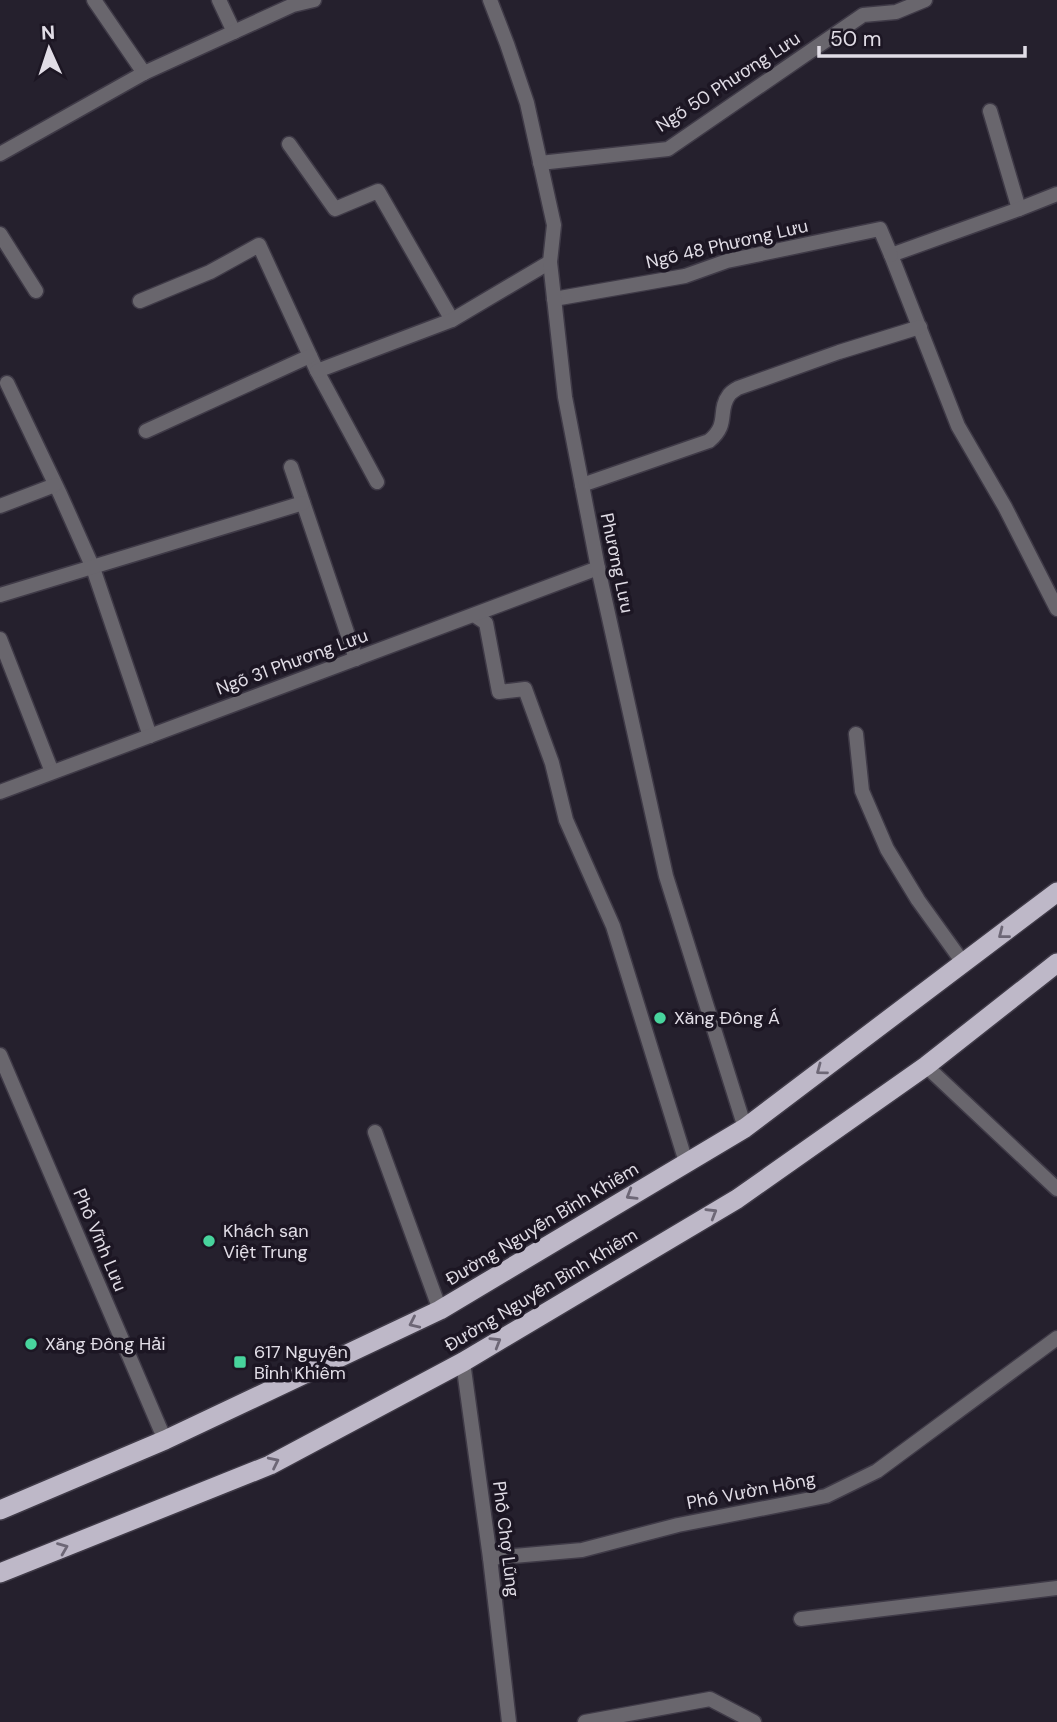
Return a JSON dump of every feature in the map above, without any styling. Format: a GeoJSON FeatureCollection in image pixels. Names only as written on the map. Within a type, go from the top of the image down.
{"type":"FeatureCollection","features":[{"type":"Feature","properties":{"kind":"highway","name":"Đường Nguyễn Bỉnh Khiêm"},"geometry":{"type":"LineString","coordinates":[[0,1510],[165,1440],[440,1310],[745,1128],[1057,892]]}},
{"type":"Feature","properties":{"kind":"highway","name":"Đường Nguyễn Bình Khiêm"},"geometry":{"type":"LineString","coordinates":[[0,1573],[270,1465],[463,1362],[737,1199],[926,1066],[1057,963]]}},
{"type":"Feature","properties":{"kind":"street"},"geometry":{"type":"LineString","coordinates":[[94,0],[144,73]]}},
{"type":"Feature","properties":{"kind":"street"},"geometry":{"type":"LineString","coordinates":[[219,0],[234,32]]}},
{"type":"Feature","properties":{"kind":"street"},"geometry":{"type":"LineString","coordinates":[[0,154],[144,73],[293,5],[314,0]]}},
{"type":"Feature","properties":{"kind":"street","name":"Phương Lưu"},"geometry":{"type":"LineString","coordinates":[[490,0],[527,103],[554,225],[550,262],[565,397],[598,568],[666,876],[745,1128]]}},
{"type":"Feature","properties":{"kind":"street","name":"Ngõ 50 Phương Lưu"},"geometry":{"type":"LineString","coordinates":[[540,163],[668,149],[863,15],[896,12],[925,0]]}},
{"type":"Feature","properties":{"kind":"street"},"geometry":{"type":"LineString","coordinates":[[990,111],[1019,209]]}},
{"type":"Feature","properties":{"kind":"street"},"geometry":{"type":"LineString","coordinates":[[289,144],[335,209],[378,191],[452,320]]}},
{"type":"Feature","properties":{"kind":"street"},"geometry":{"type":"LineString","coordinates":[[891,255],[1057,194]]}},
{"type":"Feature","properties":{"kind":"street","name":"Ngõ 48 Phương Lưu"},"geometry":{"type":"LineString","coordinates":[[554,299],[685,276],[727,261],[880,229],[958,426],[1005,507],[1057,609]]}},
{"type":"Feature","properties":{"kind":"street"},"geometry":{"type":"LineString","coordinates":[[0,233],[36,291]]}},
{"type":"Feature","properties":{"kind":"street"},"geometry":{"type":"LineString","coordinates":[[140,301],[210,272],[259,244],[317,371],[376,482]]}},
{"type":"Feature","properties":{"kind":"street"},"geometry":{"type":"LineString","coordinates":[[317,371],[452,320],[550,262]]}},
{"type":"Feature","properties":{"kind":"street"},"geometry":{"type":"LineString","coordinates":[[582,485],[709,441],[720,429],[729,396],[738,388],[920,327]]}},
{"type":"Feature","properties":{"kind":"street"},"geometry":{"type":"LineString","coordinates":[[146,432],[310,356]]}},
{"type":"Feature","properties":{"kind":"street"},"geometry":{"type":"LineString","coordinates":[[7,383],[93,568],[150,736]]}},
{"type":"Feature","properties":{"kind":"street"},"geometry":{"type":"LineString","coordinates":[[291,467],[356,659]]}},
{"type":"Feature","properties":{"kind":"street"},"geometry":{"type":"LineString","coordinates":[[0,506],[55,485]]}},
{"type":"Feature","properties":{"kind":"street"},"geometry":{"type":"LineString","coordinates":[[0,595],[303,503]]}},
{"type":"Feature","properties":{"kind":"street","name":"Ngõ 31 Phương Lưu"},"geometry":{"type":"LineString","coordinates":[[0,792],[598,568]]}},
{"type":"Feature","properties":{"kind":"street"},"geometry":{"type":"LineString","coordinates":[[474,614],[486,624],[499,692],[525,689],[530,700],[552,763],[566,820],[613,926],[686,1162]]}},
{"type":"Feature","properties":{"kind":"street"},"geometry":{"type":"LineString","coordinates":[[0,639],[52,772]]}},
{"type":"Feature","properties":{"kind":"street"},"geometry":{"type":"LineString","coordinates":[[856,734],[862,791],[887,849],[918,900],[964,964]]}},
{"type":"Feature","properties":{"kind":"street","name":"Phố Vĩnh Lưu"},"geometry":{"type":"LineString","coordinates":[[0,1055],[165,1440]]}},
{"type":"Feature","properties":{"kind":"street"},"geometry":{"type":"LineString","coordinates":[[926,1066],[1057,1189]]}},
{"type":"Feature","properties":{"kind":"street"},"geometry":{"type":"LineString","coordinates":[[375,1132],[440,1310]]}},
{"type":"Feature","properties":{"kind":"street","name":"Phố Vườn Hồng"},"geometry":{"type":"LineString","coordinates":[[490,1558],[582,1550],[678,1525],[826,1496],[877,1471],[1057,1338]]}},
{"type":"Feature","properties":{"kind":"street","name":"Phố Chợ Lũng"},"geometry":{"type":"LineString","coordinates":[[463,1362],[509,1722]]}},
{"type":"Feature","properties":{"kind":"street"},"geometry":{"type":"LineString","coordinates":[[801,1619],[1057,1588]]}},
{"type":"Feature","properties":{"kind":"street"},"geometry":{"type":"LineString","coordinates":[[585,1722],[710,1699],[754,1722]]}},
{"type":"Feature","properties":{"kind":"place","name":"Xăng Đông Á"},"geometry":{"type":"Point","coordinates":[660,1018]}},
{"type":"Feature","properties":{"kind":"place","name":"Khách sạn Việt Trung"},"geometry":{"type":"Point","coordinates":[209,1241]}},
{"type":"Feature","properties":{"kind":"place","name":"Xăng Đông Hải"},"geometry":{"type":"Point","coordinates":[31,1344]}},
{"type":"Feature","properties":{"kind":"place","name":"617 Nguyễn Bỉnh Khiêm"},"geometry":{"type":"Point","coordinates":[240,1362]}}]}
